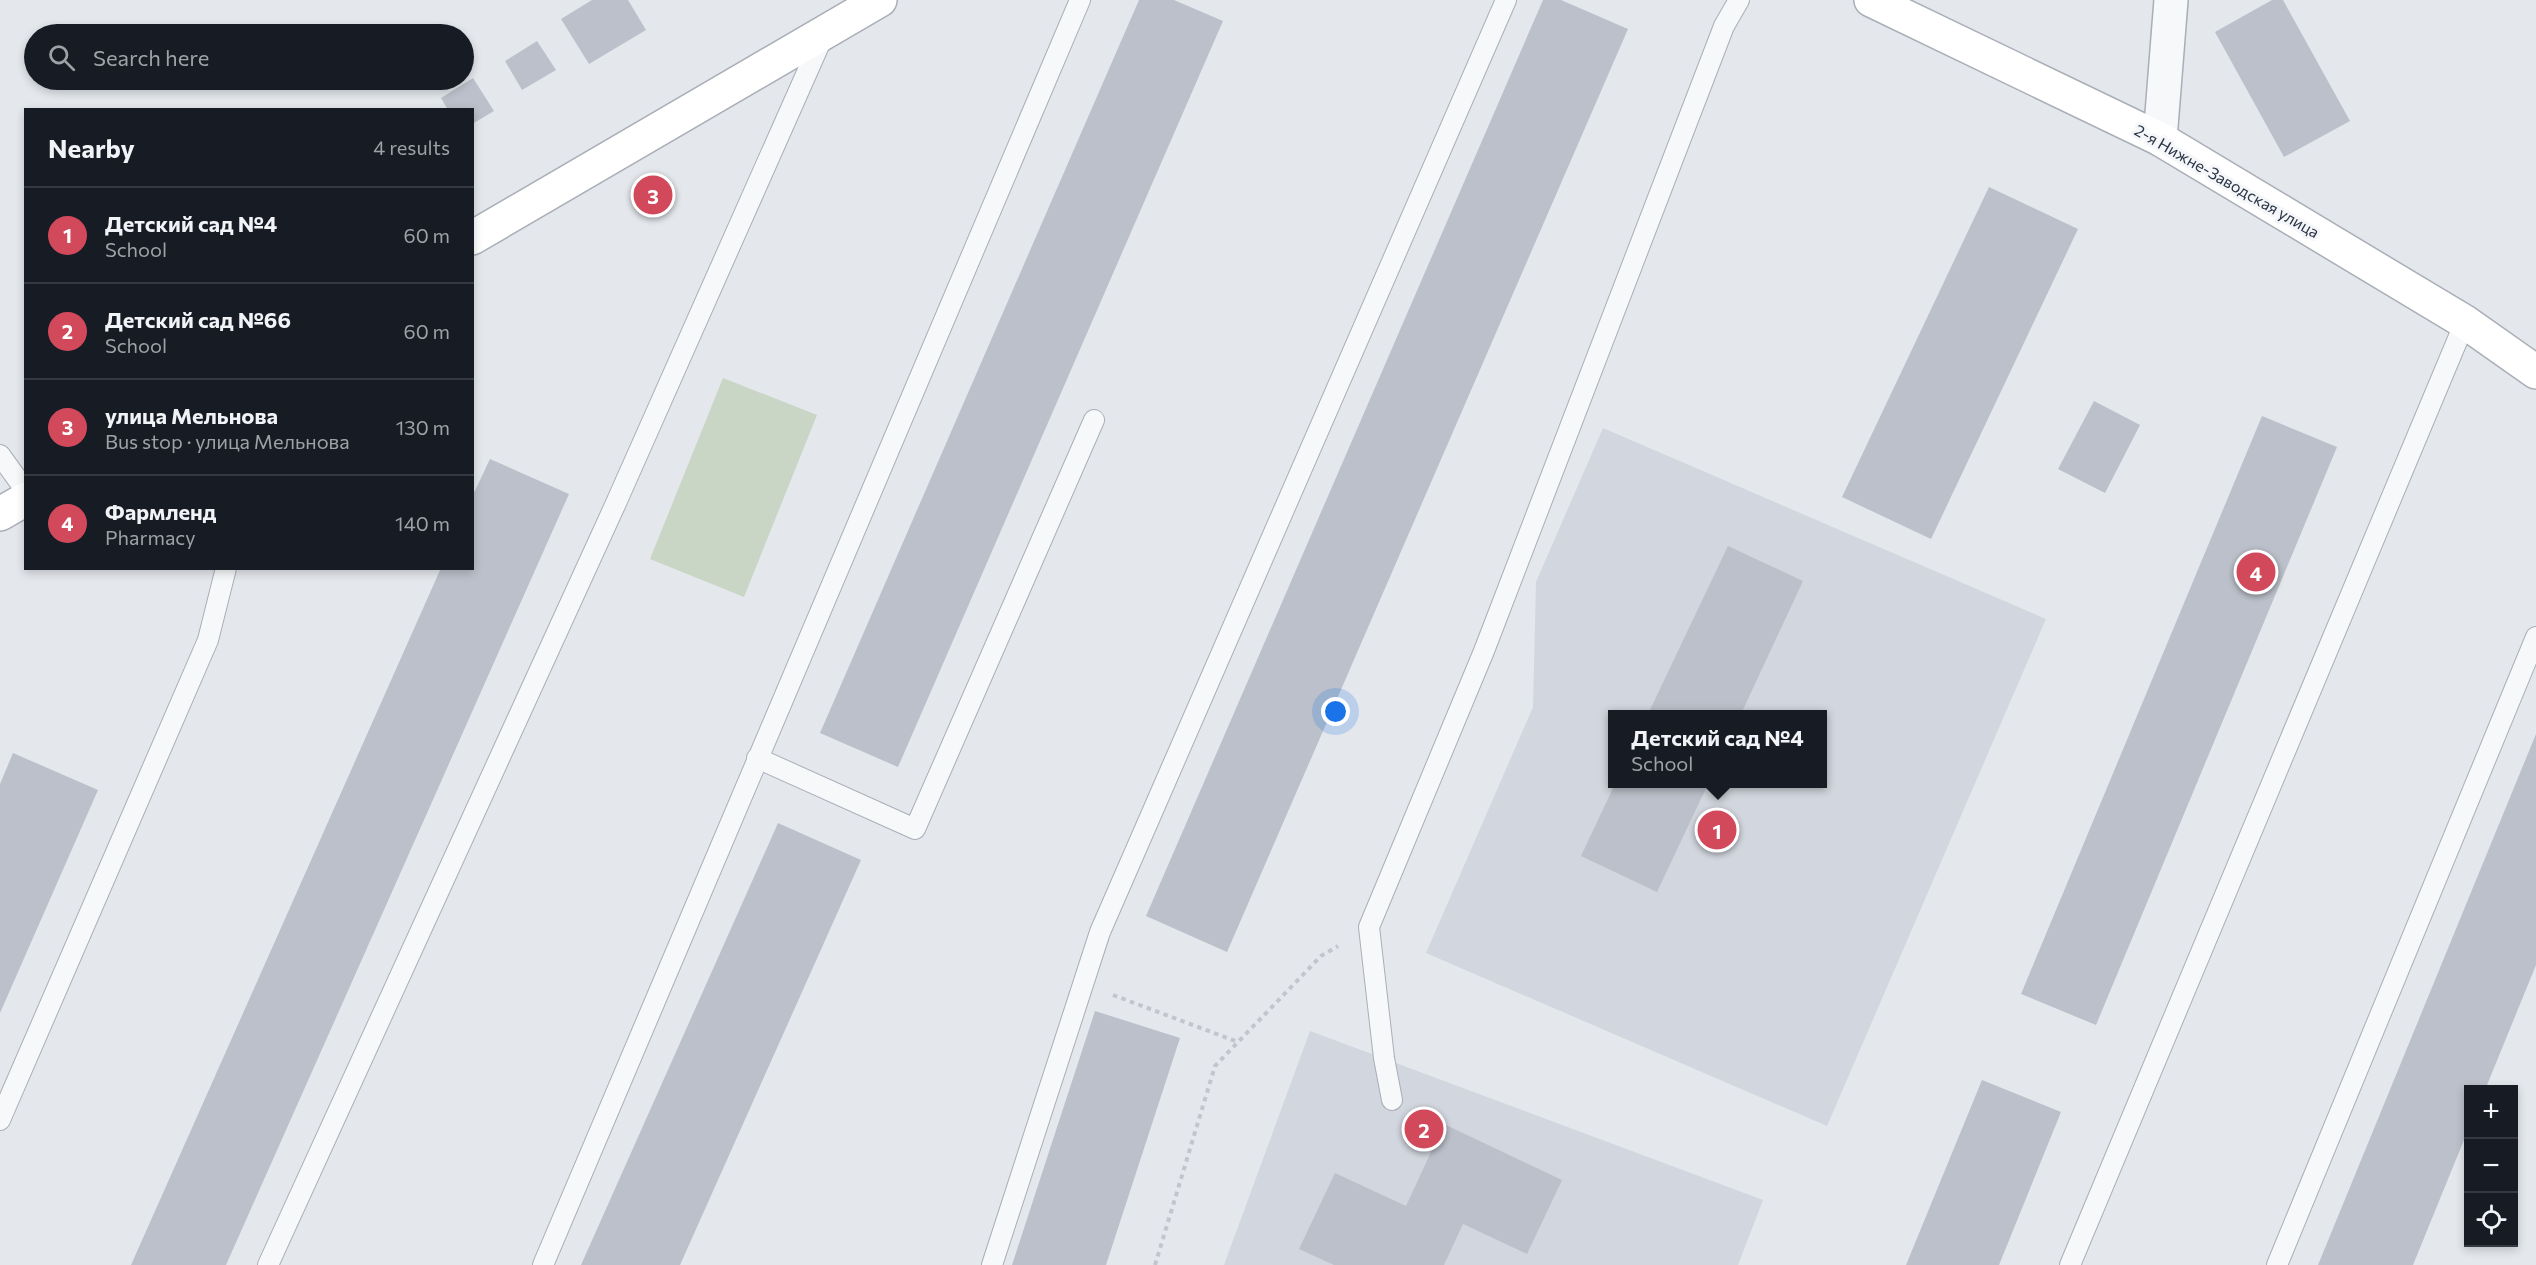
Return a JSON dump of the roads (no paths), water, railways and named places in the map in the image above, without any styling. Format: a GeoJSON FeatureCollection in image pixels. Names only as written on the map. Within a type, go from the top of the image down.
{"type":"FeatureCollection","features":[{"type":"Feature","properties":{"kind":"main road"},"geometry":{"type":"LineString","coordinates":[[474,237],[880,0]]}},
{"type":"Feature","properties":{"kind":"main road","name":"2-я Нижне-Заводская улица"},"geometry":{"type":"LineString","coordinates":[[1871,0],[2160,139],[2465,322],[2536,372]]}},
{"type":"Feature","properties":{"kind":"main road"},"geometry":{"type":"LineString","coordinates":[[0,514],[24,500]]}},
{"type":"Feature","properties":{"kind":"street"},"geometry":{"type":"LineString","coordinates":[[2160,139],[2171,0]]}},
{"type":"Feature","properties":{"kind":"lane"},"geometry":{"type":"LineString","coordinates":[[543,1265],[1080,0]]}},
{"type":"Feature","properties":{"kind":"lane"},"geometry":{"type":"LineString","coordinates":[[992,1265],[1105,921],[1506,0]]}},
{"type":"Feature","properties":{"kind":"lane"},"geometry":{"type":"LineString","coordinates":[[1392,1100],[1384,1058],[1369,927],[1484,651],[1724,26],[1739,0]]}},
{"type":"Feature","properties":{"kind":"lane"},"geometry":{"type":"LineString","coordinates":[[268,1265],[616,503],[825,32]]}},
{"type":"Feature","properties":{"kind":"lane"},"geometry":{"type":"LineString","coordinates":[[2070,1265],[2465,322]]}},
{"type":"Feature","properties":{"kind":"lane"},"geometry":{"type":"LineString","coordinates":[[757,758],[915,829],[1094,420]]}},
{"type":"Feature","properties":{"kind":"lane"},"geometry":{"type":"LineString","coordinates":[[0,455],[24,488]]}},
{"type":"Feature","properties":{"kind":"lane"},"geometry":{"type":"LineString","coordinates":[[0,1120],[208,640],[226,570]]}},
{"type":"Feature","properties":{"kind":"lane"},"geometry":{"type":"LineString","coordinates":[[2277,1265],[2536,637]]}},
{"type":"Feature","properties":{"kind":"place","name":"улица Мельнова"},"geometry":{"type":"Point","coordinates":[653,195]}},
{"type":"Feature","properties":{"kind":"place","name":"Фармленд"},"geometry":{"type":"Point","coordinates":[2256,572]}},
{"type":"Feature","properties":{"kind":"place","name":"Детский сад №4"},"geometry":{"type":"Point","coordinates":[1717,830]}},
{"type":"Feature","properties":{"kind":"place","name":"Детский сад №66"},"geometry":{"type":"Point","coordinates":[1424,1129]}}]}
